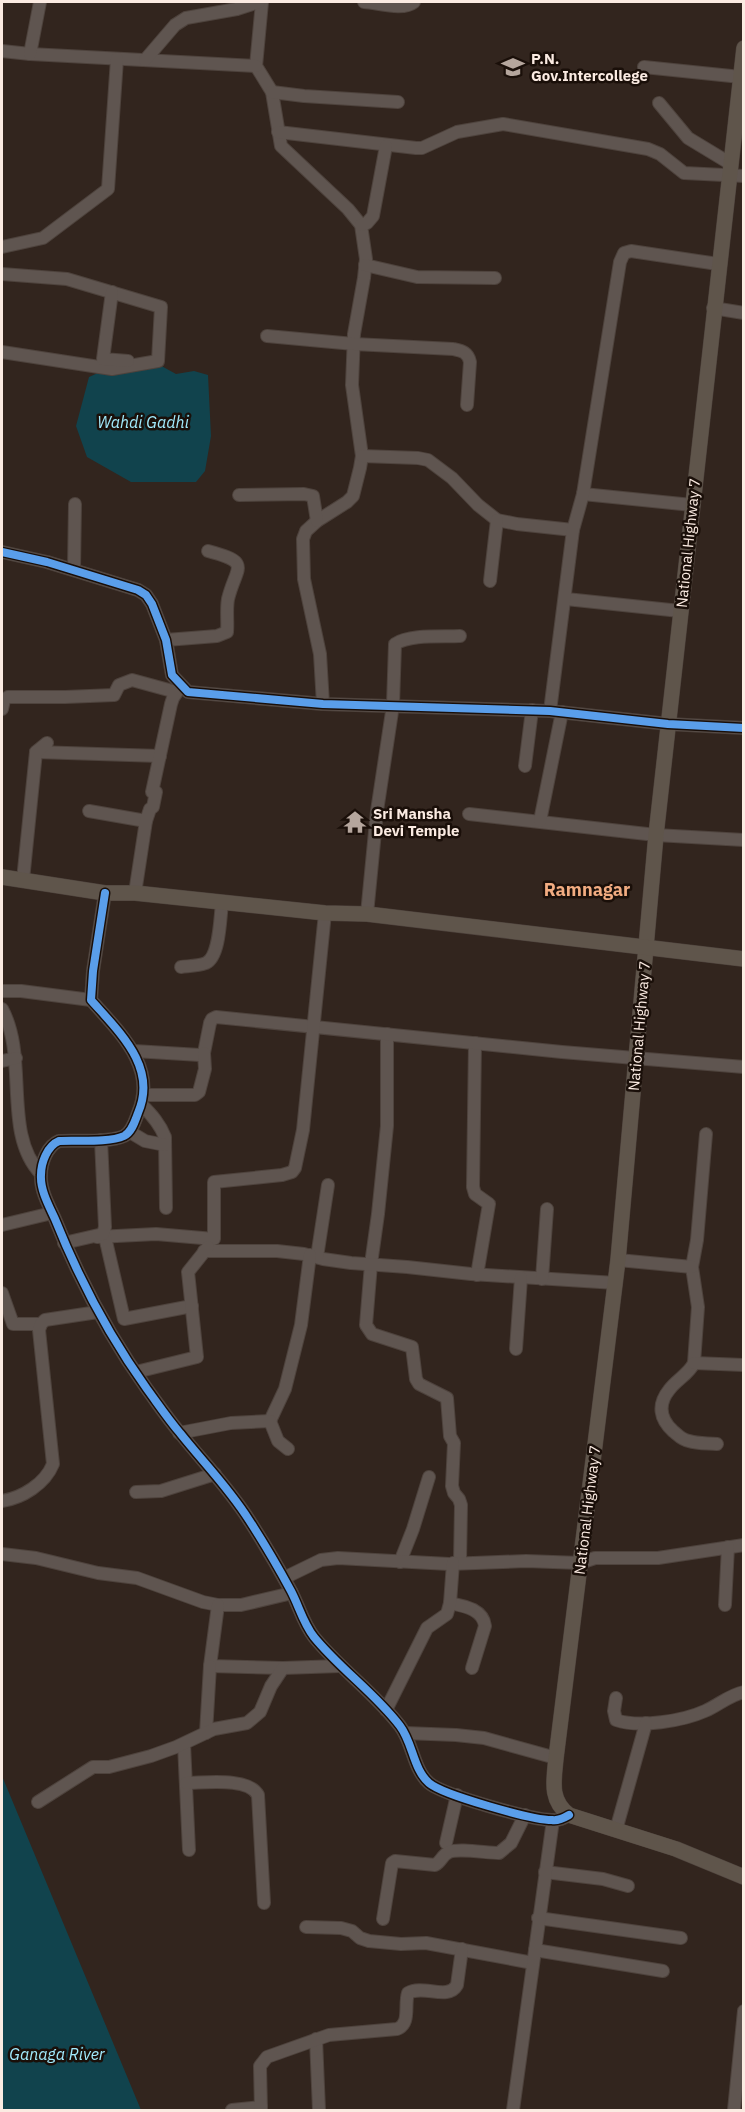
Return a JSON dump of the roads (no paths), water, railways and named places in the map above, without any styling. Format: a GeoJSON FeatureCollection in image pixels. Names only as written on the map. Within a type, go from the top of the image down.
{"type":"FeatureCollection","features":[{"type":"Feature","properties":{"kind":"main road","name":"National Highway 7"},"geometry":{"type":"LineString","coordinates":[[569,1815],[562,1810],[555,1796],[556,1758],[616,1283],[656,835],[718,264],[735,171],[744,48]]}},
{"type":"Feature","properties":{"kind":"main road"},"geometry":{"type":"LineString","coordinates":[[2,877],[105,893],[135,893],[325,913],[367,914],[744,959]]}},
{"type":"Feature","properties":{"kind":"main road"},"geometry":{"type":"LineString","coordinates":[[569,1815],[676,1849],[744,1877]]}},
{"type":"Feature","properties":{"kind":"street"},"geometry":{"type":"LineString","coordinates":[[30,54],[40,2]]}},
{"type":"Feature","properties":{"kind":"street"},"geometry":{"type":"LineString","coordinates":[[144,60],[175,25],[186,18],[229,11],[261,2],[256,66],[272,92],[278,132],[284,150],[348,208],[361,225],[365,265],[354,344],[353,398],[362,456],[352,496],[348,502],[317,521],[306,531],[303,539],[304,579],[320,654],[323,704]]}},
{"type":"Feature","properties":{"kind":"street"},"geometry":{"type":"LineString","coordinates":[[364,2],[400,6],[414,2]]}},
{"type":"Feature","properties":{"kind":"street"},"geometry":{"type":"LineString","coordinates":[[2,51],[256,66]]}},
{"type":"Feature","properties":{"kind":"street"},"geometry":{"type":"LineString","coordinates":[[2,247],[43,238],[108,189],[117,59]]}},
{"type":"Feature","properties":{"kind":"street"},"geometry":{"type":"LineString","coordinates":[[644,67],[741,77]]}},
{"type":"Feature","properties":{"kind":"street"},"geometry":{"type":"LineString","coordinates":[[272,92],[398,102]]}},
{"type":"Feature","properties":{"kind":"street"},"geometry":{"type":"LineString","coordinates":[[659,103],[688,138],[735,171]]}},
{"type":"Feature","properties":{"kind":"street"},"geometry":{"type":"LineString","coordinates":[[278,132],[387,146],[422,148],[458,132],[503,124],[648,149],[660,154],[684,173],[735,171]]}},
{"type":"Feature","properties":{"kind":"street"},"geometry":{"type":"LineString","coordinates":[[361,225],[367,223],[373,216],[387,146]]}},
{"type":"Feature","properties":{"kind":"street"},"geometry":{"type":"LineString","coordinates":[[540,821],[556,711],[573,530],[583,494],[624,253],[631,251],[718,264]]}},
{"type":"Feature","properties":{"kind":"street"},"geometry":{"type":"LineString","coordinates":[[365,265],[417,277],[495,278]]}},
{"type":"Feature","properties":{"kind":"street"},"geometry":{"type":"LineString","coordinates":[[2,274],[67,279],[161,307],[158,361],[112,369],[2,352]]}},
{"type":"Feature","properties":{"kind":"street"},"geometry":{"type":"LineString","coordinates":[[112,292],[103,359],[145,363]]}},
{"type":"Feature","properties":{"kind":"street"},"geometry":{"type":"LineString","coordinates":[[713,308],[744,313]]}},
{"type":"Feature","properties":{"kind":"street"},"geometry":{"type":"LineString","coordinates":[[267,336],[464,351],[470,362],[467,405]]}},
{"type":"Feature","properties":{"kind":"street"},"geometry":{"type":"LineString","coordinates":[[362,456],[428,460],[452,478],[478,505],[497,520],[573,530]]}},
{"type":"Feature","properties":{"kind":"street"},"geometry":{"type":"LineString","coordinates":[[583,494],[692,505]]}},
{"type":"Feature","properties":{"kind":"street"},"geometry":{"type":"LineString","coordinates":[[239,495],[313,495],[317,521]]}},
{"type":"Feature","properties":{"kind":"street"},"geometry":{"type":"LineString","coordinates":[[74,570],[75,504]]}},
{"type":"Feature","properties":{"kind":"street"},"geometry":{"type":"LineString","coordinates":[[490,581],[497,520]]}},
{"type":"Feature","properties":{"kind":"street"},"geometry":{"type":"LineString","coordinates":[[2,552],[74,570],[138,590],[146,595],[152,604],[166,640],[172,675],[179,689]]}},
{"type":"Feature","properties":{"kind":"street"},"geometry":{"type":"LineString","coordinates":[[166,640],[218,636],[227,632],[228,602],[239,567],[228,557],[208,552]]}},
{"type":"Feature","properties":{"kind":"street"},"geometry":{"type":"LineString","coordinates":[[566,599],[680,611]]}},
{"type":"Feature","properties":{"kind":"street"},"geometry":{"type":"LineString","coordinates":[[367,914],[377,811],[393,705],[395,645],[401,640],[412,638],[460,636]]}},
{"type":"Feature","properties":{"kind":"street"},"geometry":{"type":"LineString","coordinates":[[2,709],[4,700],[8,697],[114,695],[119,685],[132,680],[192,692],[323,704],[556,711],[668,724],[744,728]]}},
{"type":"Feature","properties":{"kind":"street"},"geometry":{"type":"LineString","coordinates":[[135,893],[146,821],[153,807],[156,792],[153,792],[171,704],[179,689]]}},
{"type":"Feature","properties":{"kind":"street"},"geometry":{"type":"LineString","coordinates":[[525,766],[532,710]]}},
{"type":"Feature","properties":{"kind":"street"},"geometry":{"type":"LineString","coordinates":[[23,880],[36,752],[47,743]]}},
{"type":"Feature","properties":{"kind":"street"},"geometry":{"type":"LineString","coordinates":[[36,752],[160,756]]}},
{"type":"Feature","properties":{"kind":"street"},"geometry":{"type":"LineString","coordinates":[[89,811],[146,821]]}},
{"type":"Feature","properties":{"kind":"street"},"geometry":{"type":"LineString","coordinates":[[469,814],[656,835],[744,840]]}},
{"type":"Feature","properties":{"kind":"street"},"geometry":{"type":"LineString","coordinates":[[91,1000],[105,893]]}},
{"type":"Feature","properties":{"kind":"street"},"geometry":{"type":"LineString","coordinates":[[181,967],[206,963],[212,958],[217,943],[222,903]]}},
{"type":"Feature","properties":{"kind":"street"},"geometry":{"type":"LineString","coordinates":[[136,1372],[197,1357],[188,1272],[214,1239],[214,1182],[282,1175],[296,1168],[303,1130],[325,913]]}},
{"type":"Feature","properties":{"kind":"street"},"geometry":{"type":"LineString","coordinates":[[2,992],[21,991],[91,1000],[134,1051],[141,1071],[143,1100],[130,1132],[119,1138],[54,1143],[48,1149],[40,1174]]}},
{"type":"Feature","properties":{"kind":"street"},"geometry":{"type":"LineString","coordinates":[[2,1009],[11,1028],[16,1058],[18,1114],[30,1159],[40,1174],[64,1243],[98,1312],[136,1372],[179,1432],[229,1490],[249,1520],[284,1578],[307,1626],[339,1666],[386,1710],[405,1733],[421,1773],[435,1788],[525,1815],[553,1820],[569,1815]]}},
{"type":"Feature","properties":{"kind":"street"},"geometry":{"type":"LineString","coordinates":[[143,1100],[195,1095],[200,1092],[210,1023],[216,1017],[744,1067]]}},
{"type":"Feature","properties":{"kind":"street"},"geometry":{"type":"LineString","coordinates":[[386,1710],[427,1628],[447,1614],[457,1563],[461,1505],[452,1486],[453,1443],[450,1436],[447,1398],[419,1384],[416,1379],[412,1347],[372,1334],[366,1325],[370,1264],[378,1214],[387,1126],[387,1034]]}},
{"type":"Feature","properties":{"kind":"street"},"geometry":{"type":"LineString","coordinates":[[474,1043],[473,1187],[474,1194],[489,1204],[477,1275]]}},
{"type":"Feature","properties":{"kind":"street"},"geometry":{"type":"LineString","coordinates":[[134,1051],[200,1055],[204,1053]]}},
{"type":"Feature","properties":{"kind":"street"},"geometry":{"type":"LineString","coordinates":[[2,1061],[16,1058]]}},
{"type":"Feature","properties":{"kind":"street"},"geometry":{"type":"LineString","coordinates":[[143,1100],[162,1130],[165,1144],[166,1208]]}},
{"type":"Feature","properties":{"kind":"street"},"geometry":{"type":"LineString","coordinates":[[130,1132],[145,1141],[165,1144]]}},
{"type":"Feature","properties":{"kind":"street"},"geometry":{"type":"LineString","coordinates":[[706,1134],[697,1240],[692,1267],[698,1307],[694,1363],[691,1369],[668,1390],[663,1400],[662,1417],[665,1423],[682,1439],[689,1442],[717,1444]]}},
{"type":"Feature","properties":{"kind":"street"},"geometry":{"type":"LineString","coordinates":[[101,1140],[105,1227],[101,1237],[124,1319],[192,1306]]}},
{"type":"Feature","properties":{"kind":"street"},"geometry":{"type":"LineString","coordinates":[[288,1449],[278,1441],[270,1422],[285,1389],[328,1185]]}},
{"type":"Feature","properties":{"kind":"street"},"geometry":{"type":"LineString","coordinates":[[542,1279],[547,1209]]}},
{"type":"Feature","properties":{"kind":"street"},"geometry":{"type":"LineString","coordinates":[[2,1225],[52,1213]]}},
{"type":"Feature","properties":{"kind":"street"},"geometry":{"type":"LineString","coordinates":[[64,1243],[101,1237],[156,1234],[214,1239]]}},
{"type":"Feature","properties":{"kind":"street"},"geometry":{"type":"LineString","coordinates":[[204,1251],[257,1250],[313,1256],[341,1262],[477,1275],[616,1283]]}},
{"type":"Feature","properties":{"kind":"street"},"geometry":{"type":"LineString","coordinates":[[618,1260],[692,1267]]}},
{"type":"Feature","properties":{"kind":"street"},"geometry":{"type":"LineString","coordinates":[[516,1349],[521,1278]]}},
{"type":"Feature","properties":{"kind":"street"},"geometry":{"type":"LineString","coordinates":[[2,1293],[13,1324],[41,1324]]}},
{"type":"Feature","properties":{"kind":"street"},"geometry":{"type":"LineString","coordinates":[[2,1501],[33,1488],[44,1479],[53,1464],[39,1330],[41,1324],[45,1320],[98,1312]]}},
{"type":"Feature","properties":{"kind":"street"},"geometry":{"type":"LineString","coordinates":[[694,1363],[744,1365]]}},
{"type":"Feature","properties":{"kind":"street"},"geometry":{"type":"LineString","coordinates":[[179,1432],[231,1423],[270,1422]]}},
{"type":"Feature","properties":{"kind":"street"},"geometry":{"type":"LineString","coordinates":[[136,1492],[161,1491],[215,1474]]}},
{"type":"Feature","properties":{"kind":"street"},"geometry":{"type":"LineString","coordinates":[[400,1562],[416,1521],[429,1477]]}},
{"type":"Feature","properties":{"kind":"street"},"geometry":{"type":"LineString","coordinates":[[284,1578],[321,1560],[329,1559],[457,1563],[526,1561],[580,1563],[595,1558],[658,1558],[744,1545]]}},
{"type":"Feature","properties":{"kind":"street"},"geometry":{"type":"LineString","coordinates":[[725,1605],[728,1547]]}},
{"type":"Feature","properties":{"kind":"street"},"geometry":{"type":"LineString","coordinates":[[2,1554],[36,1558],[98,1573],[137,1578],[193,1599],[218,1605],[241,1605],[292,1593]]}},
{"type":"Feature","properties":{"kind":"street"},"geometry":{"type":"LineString","coordinates":[[450,1603],[473,1610],[484,1620],[472,1668]]}},
{"type":"Feature","properties":{"kind":"street"},"geometry":{"type":"LineString","coordinates":[[206,1733],[210,1666],[218,1605]]}},
{"type":"Feature","properties":{"kind":"street"},"geometry":{"type":"LineString","coordinates":[[210,1666],[283,1668],[339,1666]]}},
{"type":"Feature","properties":{"kind":"street"},"geometry":{"type":"LineString","coordinates":[[38,1802],[93,1767],[109,1767],[151,1756],[206,1733],[247,1723],[260,1712],[271,1686],[283,1668]]}},
{"type":"Feature","properties":{"kind":"street"},"geometry":{"type":"LineString","coordinates":[[616,1698],[614,1711],[616,1720],[646,1723],[662,1722],[705,1712],[731,1695],[744,1692]]}},
{"type":"Feature","properties":{"kind":"street"},"geometry":{"type":"LineString","coordinates":[[616,1830],[646,1723]]}},
{"type":"Feature","properties":{"kind":"street"},"geometry":{"type":"LineString","coordinates":[[405,1733],[484,1738],[556,1758]]}},
{"type":"Feature","properties":{"kind":"street"},"geometry":{"type":"LineString","coordinates":[[184,1744],[189,1850]]}},
{"type":"Feature","properties":{"kind":"street"},"geometry":{"type":"LineString","coordinates":[[186,1783],[238,1783],[255,1790],[258,1795],[261,1825],[264,1904]]}},
{"type":"Feature","properties":{"kind":"street"},"geometry":{"type":"LineString","coordinates":[[446,1843],[457,1795]]}},
{"type":"Feature","properties":{"kind":"street"},"geometry":{"type":"LineString","coordinates":[[383,1919],[392,1863],[395,1861],[435,1865],[447,1853],[454,1851],[499,1853],[512,1843],[525,1815]]}},
{"type":"Feature","properties":{"kind":"street"},"geometry":{"type":"LineString","coordinates":[[513,2110],[553,1820]]}},
{"type":"Feature","properties":{"kind":"street"},"geometry":{"type":"LineString","coordinates":[[545,1872],[603,1879],[628,1886]]}},
{"type":"Feature","properties":{"kind":"street"},"geometry":{"type":"LineString","coordinates":[[538,1918],[681,1938]]}},
{"type":"Feature","properties":{"kind":"street"},"geometry":{"type":"LineString","coordinates":[[306,1927],[347,1929],[369,1941],[401,1944],[426,1942],[533,1963]]}},
{"type":"Feature","properties":{"kind":"street"},"geometry":{"type":"LineString","coordinates":[[232,2110],[261,2109],[260,2066],[267,2057],[329,2035],[402,2027],[405,2023],[408,1993],[419,1990],[450,1992],[458,1985],[462,1949]]}},
{"type":"Feature","properties":{"kind":"street"},"geometry":{"type":"LineString","coordinates":[[535,1950],[663,1971]]}},
{"type":"Feature","properties":{"kind":"street"},"geometry":{"type":"LineString","coordinates":[[734,2110],[744,2011]]}},
{"type":"Feature","properties":{"kind":"street"},"geometry":{"type":"LineString","coordinates":[[316,2039],[319,2110]]}},
{"type":"Feature","properties":{"kind":"water","name":"Wahdi Gadhi"},"geometry":{"type":"Polygon","coordinates":[[[120,363],[156,363],[176,374],[194,371],[208,375],[211,436],[205,471],[196,482],[131,482],[87,457],[76,426],[89,377],[120,363]]]}},
{"type":"Feature","properties":{"kind":"water","name":"Ganaga River"},"geometry":{"type":"Polygon","coordinates":[[[2,1776],[141,2110],[2,2110],[2,1776]]]}},
{"type":"Feature","properties":{"kind":"place","name":"P.N. Gov.Intercollege"},"geometry":{"type":"Point","coordinates":[513,67]}},
{"type":"Feature","properties":{"kind":"place","name":"Sri Mansha Devi Temple"},"geometry":{"type":"Point","coordinates":[355,822]}},
{"type":"Feature","properties":{"kind":"district","name":"Ramnagar"},"geometry":{"type":"Point","coordinates":[587,889]}}]}
